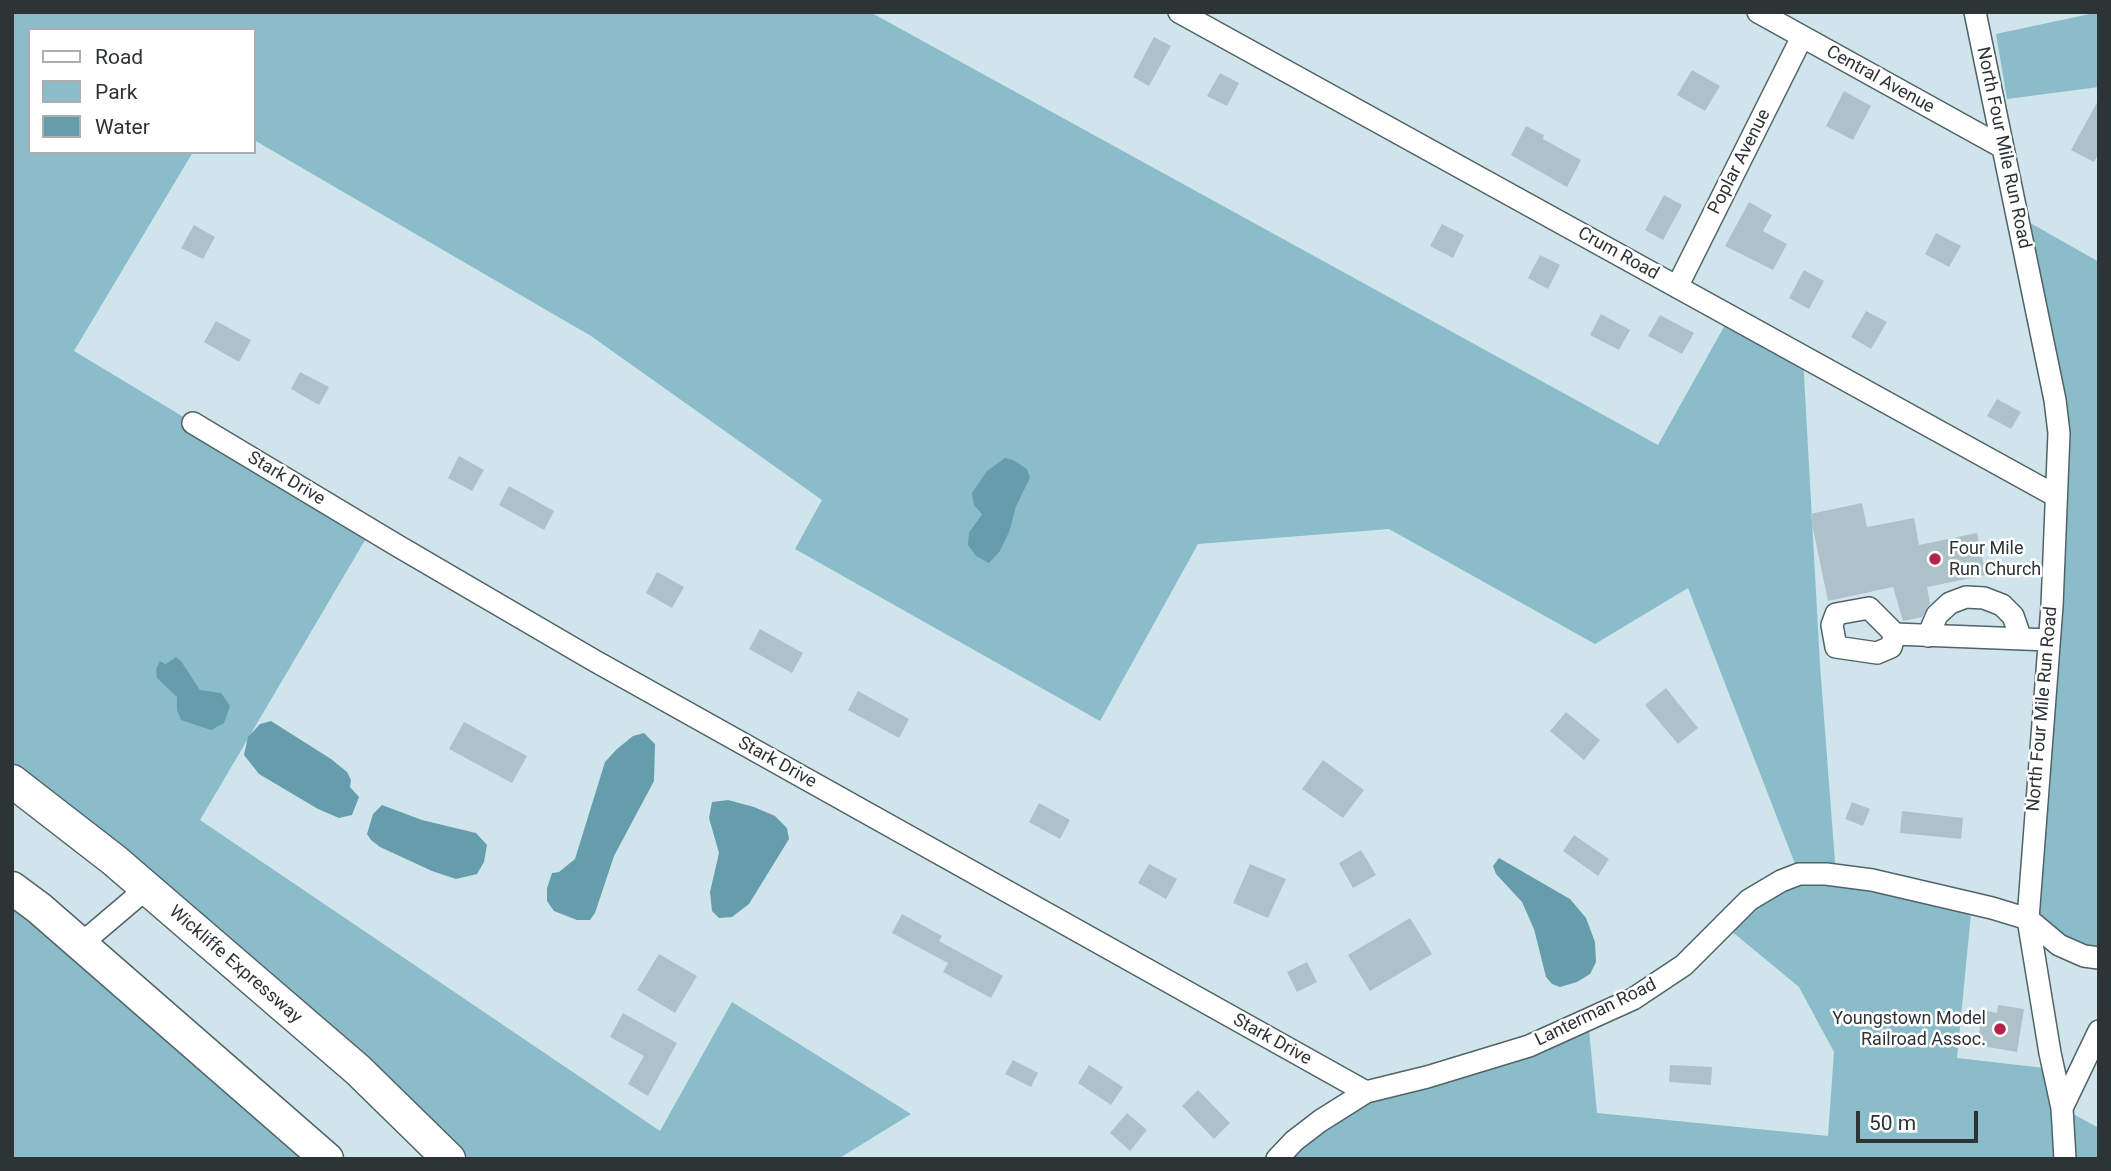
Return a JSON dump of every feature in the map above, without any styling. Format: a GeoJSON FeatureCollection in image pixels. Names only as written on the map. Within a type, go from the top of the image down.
{"type":"FeatureCollection","features":[{"type":"Feature","properties":{"kind":"highway","name":"Wickliffe Expressway"},"geometry":{"type":"LineString","coordinates":[[12,781],[147,888],[358,1070],[449,1159]]}},
{"type":"Feature","properties":{"kind":"highway"},"geometry":{"type":"LineString","coordinates":[[12,888],[81,944],[327,1159]]}},
{"type":"Feature","properties":{"kind":"street","name":"Crum Road"},"geometry":{"type":"LineString","coordinates":[[1179,12],[2056,496]]}},
{"type":"Feature","properties":{"kind":"street","name":"Central Avenue"},"geometry":{"type":"LineString","coordinates":[[1758,12],[2002,147]]}},
{"type":"Feature","properties":{"kind":"street","name":"North Four Mile Run Road"},"geometry":{"type":"LineString","coordinates":[[1975,12],[2055,400],[2059,433],[2049,640],[2028,919],[2062,1108],[2066,1159]]}},
{"type":"Feature","properties":{"kind":"street","name":"Poplar Avenue"},"geometry":{"type":"LineString","coordinates":[[1677,287],[1801,37]]}},
{"type":"Feature","properties":{"kind":"street","name":"Stark Drive"},"geometry":{"type":"LineString","coordinates":[[194,423],[596,661],[1366,1092]]}},
{"type":"Feature","properties":{"kind":"street"},"geometry":{"type":"LineString","coordinates":[[1928,636],[1937,615],[1950,603],[1966,597],[1984,598],[2002,605],[2013,616],[2021,639]]}},
{"type":"Feature","properties":{"kind":"street"},"geometry":{"type":"LineString","coordinates":[[1895,634],[2049,640]]}},
{"type":"Feature","properties":{"kind":"street","name":"Lanterman Road"},"geometry":{"type":"LineString","coordinates":[[1277,1159],[1294,1141],[1320,1121],[1366,1092],[1427,1077],[1529,1046],[1633,999],[1684,965],[1749,900],[1799,874],[1826,874],[1872,880],[2028,919],[2059,945],[2084,956],[2099,958]]}},
{"type":"Feature","properties":{"kind":"street"},"geometry":{"type":"LineString","coordinates":[[81,944],[147,888]]}},
{"type":"Feature","properties":{"kind":"street"},"geometry":{"type":"LineString","coordinates":[[2062,1108],[2099,1031]]}},
{"type":"Feature","properties":{"kind":"green space"},"geometry":{"type":"Polygon","coordinates":[[[12,12],[870,12],[1658,445],[1730,316],[1803,357],[1820,665],[1836,875],[1972,903],[1957,1058],[2053,1069],[2062,1108],[2099,1128],[2099,1159],[1277,1159],[1366,1092],[1588,1019],[1597,1113],[1828,1136],[1834,1052],[1799,987],[1724,925],[1799,874],[1688,588],[1595,644],[1389,529],[1198,544],[1100,721],[795,549],[822,500],[591,336],[256,141],[256,28],[28,28],[28,154],[192,154],[74,351],[371,530],[200,820],[660,1131],[732,1002],[911,1114],[838,1159],[449,1159],[12,781],[12,12]],[[1030,478],[982,514],[969,532],[1010,530],[1016,507],[1030,478]],[[160,661],[177,697],[177,710],[200,690],[182,662],[166,664],[160,661]]]}},
{"type":"Feature","properties":{"kind":"green space"},"geometry":{"type":"Polygon","coordinates":[[[2099,12],[2099,87],[2007,99],[1996,34],[2099,12]]]}},
{"type":"Feature","properties":{"kind":"green space"},"geometry":{"type":"Polygon","coordinates":[[[2018,216],[2099,262],[2099,958],[2028,919],[2059,433],[2018,216]]]}},
{"type":"Feature","properties":{"kind":"green space"},"geometry":{"type":"Polygon","coordinates":[[[12,888],[327,1159],[12,1159],[12,888]]]}},
{"type":"Feature","properties":{"kind":"water"},"geometry":{"type":"Polygon","coordinates":[[[1005,458],[1027,469],[1030,478],[1000,551],[989,563],[976,556],[968,545],[969,532],[982,514],[974,505],[972,493],[987,471],[1005,458]]]}},
{"type":"Feature","properties":{"kind":"water"},"geometry":{"type":"Polygon","coordinates":[[[176,657],[200,690],[221,693],[230,706],[224,723],[211,730],[181,720],[177,710],[177,697],[157,678],[156,669],[160,661],[166,664],[176,657]]]}},
{"type":"Feature","properties":{"kind":"water"},"geometry":{"type":"Polygon","coordinates":[[[271,721],[347,772],[351,780],[350,787],[359,797],[352,815],[339,818],[318,809],[259,774],[244,755],[248,737],[260,724],[271,721]]]}},
{"type":"Feature","properties":{"kind":"water"},"geometry":{"type":"Polygon","coordinates":[[[644,733],[655,744],[654,781],[614,856],[595,913],[590,920],[577,920],[554,911],[547,901],[547,888],[552,873],[559,872],[575,859],[605,762],[633,736],[644,733]]]}},
{"type":"Feature","properties":{"kind":"water"},"geometry":{"type":"Polygon","coordinates":[[[728,800],[775,816],[787,828],[789,839],[749,904],[732,917],[719,918],[712,911],[710,892],[719,853],[709,818],[712,802],[728,800]]]}},
{"type":"Feature","properties":{"kind":"water"},"geometry":{"type":"Polygon","coordinates":[[[382,805],[422,820],[476,833],[487,845],[484,862],[477,874],[456,879],[380,847],[367,834],[373,814],[382,805]]]}},
{"type":"Feature","properties":{"kind":"water"},"geometry":{"type":"Polygon","coordinates":[[[1499,858],[1570,899],[1586,918],[1595,942],[1596,962],[1590,974],[1577,982],[1560,987],[1552,984],[1546,977],[1534,929],[1522,902],[1496,874],[1493,866],[1499,858]]]}},
{"type":"Feature","properties":{"kind":"building"},"geometry":{"type":"Polygon","coordinates":[[[1154,37],[1171,46],[1149,86],[1133,77],[1154,37]]]}},
{"type":"Feature","properties":{"kind":"building"},"geometry":{"type":"Polygon","coordinates":[[[1692,70],[1720,86],[1705,111],[1677,95],[1692,70]]]}},
{"type":"Feature","properties":{"kind":"building"},"geometry":{"type":"Polygon","coordinates":[[[1220,73],[1239,83],[1227,106],[1207,96],[1220,73]]]}},
{"type":"Feature","properties":{"kind":"building"},"geometry":{"type":"Polygon","coordinates":[[[1844,91],[1871,106],[1853,140],[1826,126],[1844,91]]]}},
{"type":"Feature","properties":{"kind":"building"},"geometry":{"type":"Polygon","coordinates":[[[2099,99],[2099,153],[2094,162],[2071,150],[2099,99]]]}},
{"type":"Feature","properties":{"kind":"building"},"geometry":{"type":"Polygon","coordinates":[[[1526,126],[1544,135],[1543,139],[1581,160],[1567,187],[1511,155],[1526,126]]]}},
{"type":"Feature","properties":{"kind":"building"},"geometry":{"type":"Polygon","coordinates":[[[1664,195],[1682,205],[1663,240],[1645,230],[1664,195]]]}},
{"type":"Feature","properties":{"kind":"building"},"geometry":{"type":"Polygon","coordinates":[[[1749,202],[1772,215],[1763,231],[1787,244],[1773,270],[1725,246],[1749,202]]]}},
{"type":"Feature","properties":{"kind":"building"},"geometry":{"type":"Polygon","coordinates":[[[1442,224],[1464,235],[1453,258],[1430,246],[1442,224]]]}},
{"type":"Feature","properties":{"kind":"building"},"geometry":{"type":"Polygon","coordinates":[[[194,225],[215,237],[203,259],[181,248],[194,225]]]}},
{"type":"Feature","properties":{"kind":"building"},"geometry":{"type":"Polygon","coordinates":[[[1936,233],[1961,246],[1949,267],[1925,254],[1936,233]]]}},
{"type":"Feature","properties":{"kind":"building"},"geometry":{"type":"Polygon","coordinates":[[[1540,255],[1560,265],[1548,289],[1528,278],[1540,255]]]}},
{"type":"Feature","properties":{"kind":"building"},"geometry":{"type":"Polygon","coordinates":[[[1804,270],[1824,281],[1809,309],[1789,298],[1804,270]]]}},
{"type":"Feature","properties":{"kind":"building"},"geometry":{"type":"Polygon","coordinates":[[[1866,311],[1887,322],[1871,349],[1851,337],[1866,311]]]}},
{"type":"Feature","properties":{"kind":"building"},"geometry":{"type":"Polygon","coordinates":[[[1601,314],[1630,330],[1619,350],[1590,335],[1601,314]]]}},
{"type":"Feature","properties":{"kind":"building"},"geometry":{"type":"Polygon","coordinates":[[[1660,315],[1694,333],[1682,354],[1648,336],[1660,315]]]}},
{"type":"Feature","properties":{"kind":"building"},"geometry":{"type":"Polygon","coordinates":[[[216,321],[251,340],[239,362],[204,342],[216,321]]]}},
{"type":"Feature","properties":{"kind":"building"},"geometry":{"type":"Polygon","coordinates":[[[300,372],[329,387],[319,405],[291,389],[300,372]]]}},
{"type":"Feature","properties":{"kind":"building"},"geometry":{"type":"Polygon","coordinates":[[[1997,399],[2021,412],[2011,429],[1987,416],[1997,399]]]}},
{"type":"Feature","properties":{"kind":"building"},"geometry":{"type":"Polygon","coordinates":[[[459,456],[484,470],[472,491],[448,478],[459,456]]]}},
{"type":"Feature","properties":{"kind":"building"},"geometry":{"type":"Polygon","coordinates":[[[509,486],[554,511],[544,530],[499,505],[509,486]]]}},
{"type":"Feature","properties":{"kind":"building","name":"Four Mile Run Church"},"geometry":{"type":"Polygon","coordinates":[[[1862,503],[1867,527],[1914,518],[1919,545],[1977,533],[1986,575],[1927,587],[1930,603],[1922,617],[1903,621],[1893,587],[1828,601],[1810,514],[1862,503]]]}},
{"type":"Feature","properties":{"kind":"building"},"geometry":{"type":"Polygon","coordinates":[[[657,572],[684,587],[672,608],[646,593],[657,572]]]}},
{"type":"Feature","properties":{"kind":"building"},"geometry":{"type":"Polygon","coordinates":[[[760,629],[803,653],[792,673],[749,649],[760,629]]]}},
{"type":"Feature","properties":{"kind":"building"},"geometry":{"type":"Polygon","coordinates":[[[1666,688],[1698,728],[1678,744],[1645,705],[1666,688]]]}},
{"type":"Feature","properties":{"kind":"building"},"geometry":{"type":"Polygon","coordinates":[[[858,691],[909,719],[899,738],[848,710],[858,691]]]}},
{"type":"Feature","properties":{"kind":"building"},"geometry":{"type":"Polygon","coordinates":[[[1566,712],[1600,740],[1584,760],[1550,731],[1566,712]]]}},
{"type":"Feature","properties":{"kind":"building"},"geometry":{"type":"Polygon","coordinates":[[[464,722],[527,756],[512,783],[449,749],[464,722]]]}},
{"type":"Feature","properties":{"kind":"building"},"geometry":{"type":"Polygon","coordinates":[[[1323,760],[1364,790],[1343,818],[1302,789],[1323,760]]]}},
{"type":"Feature","properties":{"kind":"building"},"geometry":{"type":"Polygon","coordinates":[[[1852,802],[1870,809],[1863,826],[1845,819],[1852,802]]]}},
{"type":"Feature","properties":{"kind":"building"},"geometry":{"type":"Polygon","coordinates":[[[1039,803],[1070,820],[1060,839],[1029,822],[1039,803]]]}},
{"type":"Feature","properties":{"kind":"building"},"geometry":{"type":"Polygon","coordinates":[[[1902,811],[1963,818],[1961,839],[1900,833],[1902,811]]]}},
{"type":"Feature","properties":{"kind":"building"},"geometry":{"type":"Polygon","coordinates":[[[1574,835],[1609,859],[1598,876],[1563,851],[1574,835]]]}},
{"type":"Feature","properties":{"kind":"building"},"geometry":{"type":"Polygon","coordinates":[[[1361,850],[1376,875],[1353,888],[1339,863],[1361,850]]]}},
{"type":"Feature","properties":{"kind":"building"},"geometry":{"type":"Polygon","coordinates":[[[1149,864],[1177,879],[1166,899],[1138,883],[1149,864]]]}},
{"type":"Feature","properties":{"kind":"building"},"geometry":{"type":"Polygon","coordinates":[[[1250,864],[1286,879],[1268,918],[1233,903],[1250,864]]]}},
{"type":"Feature","properties":{"kind":"building"},"geometry":{"type":"Polygon","coordinates":[[[902,914],[942,936],[939,941],[1003,976],[991,998],[943,972],[948,963],[892,933],[902,914]]]}},
{"type":"Feature","properties":{"kind":"building"},"geometry":{"type":"Polygon","coordinates":[[[1410,918],[1432,954],[1370,991],[1348,955],[1410,918]]]}},
{"type":"Feature","properties":{"kind":"building"},"geometry":{"type":"Polygon","coordinates":[[[659,954],[697,976],[675,1013],[637,990],[659,954]]]}},
{"type":"Feature","properties":{"kind":"building"},"geometry":{"type":"Polygon","coordinates":[[[1307,962],[1317,982],[1297,992],[1287,972],[1307,962]]]}},
{"type":"Feature","properties":{"kind":"building","name":"Youngstown Model Railroad Assoc."},"geometry":{"type":"Polygon","coordinates":[[[1998,1005],[2024,1009],[2017,1052],[1977,1045],[1983,1010],[1997,1013],[1998,1005]]]}},
{"type":"Feature","properties":{"kind":"building"},"geometry":{"type":"Polygon","coordinates":[[[623,1013],[677,1043],[648,1096],[628,1084],[644,1056],[610,1037],[623,1013]]]}},
{"type":"Feature","properties":{"kind":"building"},"geometry":{"type":"Polygon","coordinates":[[[1013,1060],[1038,1073],[1031,1087],[1005,1074],[1013,1060]]]}},
{"type":"Feature","properties":{"kind":"building"},"geometry":{"type":"Polygon","coordinates":[[[1089,1065],[1123,1087],[1111,1105],[1078,1083],[1089,1065]]]}},
{"type":"Feature","properties":{"kind":"building"},"geometry":{"type":"Polygon","coordinates":[[[1670,1065],[1712,1067],[1711,1085],[1669,1082],[1670,1065]]]}},
{"type":"Feature","properties":{"kind":"building"},"geometry":{"type":"Polygon","coordinates":[[[1198,1090],[1230,1123],[1214,1139],[1182,1106],[1198,1090]]]}},
{"type":"Feature","properties":{"kind":"building"},"geometry":{"type":"Polygon","coordinates":[[[1127,1113],[1147,1130],[1130,1151],[1110,1133],[1127,1113]]]}},
{"type":"Feature","properties":{"kind":"place","name":"Four Mile Run Church"},"geometry":{"type":"Point","coordinates":[1935,559]}},
{"type":"Feature","properties":{"kind":"place","name":"Youngstown Model Railroad Assoc."},"geometry":{"type":"Point","coordinates":[2000,1029]}}]}
